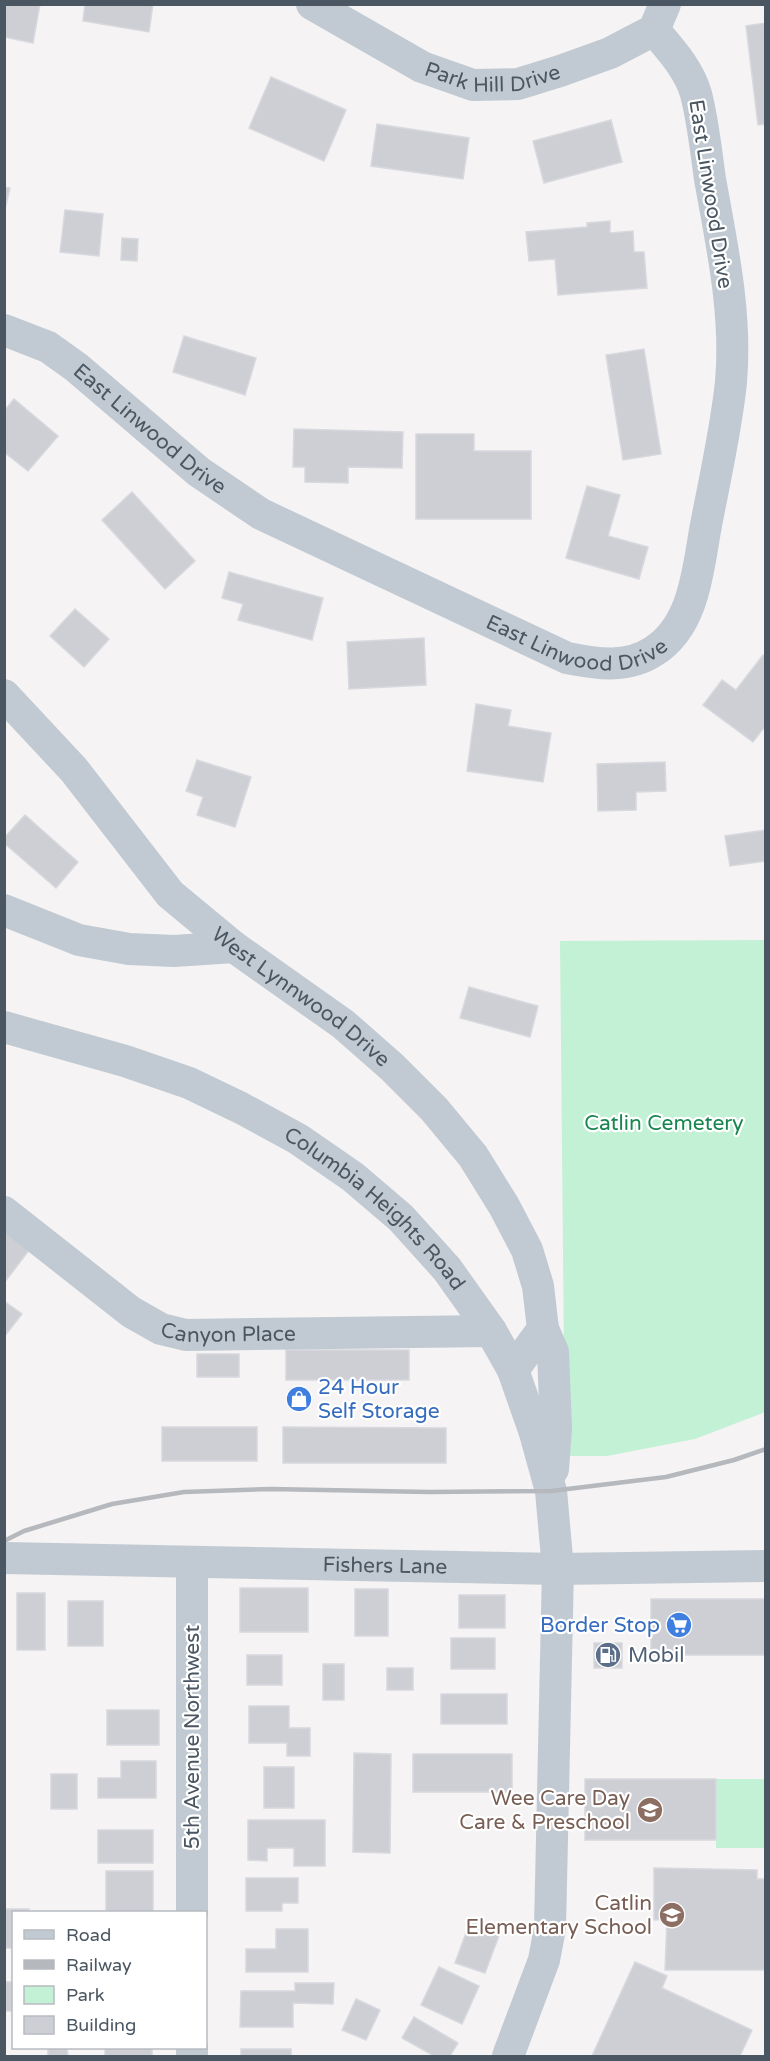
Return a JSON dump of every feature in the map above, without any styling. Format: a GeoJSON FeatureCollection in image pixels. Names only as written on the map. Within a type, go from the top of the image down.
{"type":"FeatureCollection","features":[{"type":"Feature","properties":{"kind":"street","name":"Park Hill Drive"},"geometry":{"type":"LineString","coordinates":[[312,4],[422,67],[473,85],[518,84],[610,53],[659,17]]}},
{"type":"Feature","properties":{"kind":"street","name":"East Linwood Drive"},"geometry":{"type":"LineString","coordinates":[[4,330],[48,347],[76,367],[199,472],[261,514],[567,658],[601,665],[635,662],[656,651],[672,635],[686,613],[696,578],[724,430],[731,381],[733,339],[726,268],[695,93],[659,17]]}},
{"type":"Feature","properties":{"kind":"street","name":"West Lynnwood Drive"},"geometry":{"type":"LineString","coordinates":[[4,695],[74,770],[170,894],[234,947],[343,1024],[392,1067],[434,1109],[473,1156],[504,1206],[527,1250],[538,1286],[543,1329],[553,1352],[556,1428],[551,1491]]}},
{"type":"Feature","properties":{"kind":"street"},"geometry":{"type":"LineString","coordinates":[[4,910],[79,940],[129,949],[174,951],[234,947]]}},
{"type":"Feature","properties":{"kind":"street","name":"Columbia Heights Road"},"geometry":{"type":"LineString","coordinates":[[4,1027],[125,1061],[189,1083],[298,1138],[353,1177],[400,1218],[447,1269],[491,1330],[513,1370],[535,1433],[551,1491],[558,1569],[550,1928],[544,1960],[508,2056]]}},
{"type":"Feature","properties":{"kind":"street","name":"Canyon Place"},"geometry":{"type":"LineString","coordinates":[[4,1212],[131,1312],[169,1331],[186,1335],[491,1330]]}},
{"type":"Feature","properties":{"kind":"street"},"geometry":{"type":"LineString","coordinates":[[513,1370],[543,1329]]}},
{"type":"Feature","properties":{"kind":"street","name":"Fishers Lane"},"geometry":{"type":"LineString","coordinates":[[4,1558],[558,1569],[765,1566]]}},
{"type":"Feature","properties":{"kind":"street","name":"5th Avenue Northwest"},"geometry":{"type":"LineString","coordinates":[[192,1562],[192,1911]]}},
{"type":"Feature","properties":{"kind":"green space","name":"Catlin Cemetery"},"geometry":{"type":"Polygon","coordinates":[[[765,940],[765,1412],[695,1439],[607,1456],[565,1456],[560,941],[765,940]]]}},
{"type":"Feature","properties":{"kind":"green space"},"geometry":{"type":"Polygon","coordinates":[[[716,1779],[765,1779],[765,1848],[716,1848],[716,1779]]]}},
{"type":"Feature","properties":{"kind":"building"},"geometry":{"type":"Polygon","coordinates":[[[4,4],[40,4],[33,43],[4,37],[4,4]]]}},
{"type":"Feature","properties":{"kind":"building"},"geometry":{"type":"Polygon","coordinates":[[[85,4],[153,4],[149,32],[83,21],[85,4]]]}},
{"type":"Feature","properties":{"kind":"building"},"geometry":{"type":"Polygon","coordinates":[[[766,23],[766,124],[758,125],[746,26],[766,23]]]}},
{"type":"Feature","properties":{"kind":"building"},"geometry":{"type":"Polygon","coordinates":[[[271,77],[346,110],[324,161],[249,128],[271,77]]]}},
{"type":"Feature","properties":{"kind":"building"},"geometry":{"type":"Polygon","coordinates":[[[611,120],[622,162],[544,183],[533,141],[611,120]]]}},
{"type":"Feature","properties":{"kind":"building"},"geometry":{"type":"Polygon","coordinates":[[[377,124],[469,138],[463,179],[371,166],[377,124]]]}},
{"type":"Feature","properties":{"kind":"building"},"geometry":{"type":"Polygon","coordinates":[[[4,187],[10,188],[4,213],[4,187]]]}},
{"type":"Feature","properties":{"kind":"building"},"geometry":{"type":"Polygon","coordinates":[[[65,210],[103,214],[99,256],[60,252],[65,210]]]}},
{"type":"Feature","properties":{"kind":"building"},"geometry":{"type":"Polygon","coordinates":[[[610,221],[610,233],[633,231],[634,252],[644,252],[647,288],[558,295],[555,259],[529,261],[526,232],[587,227],[587,223],[610,221]]]}},
{"type":"Feature","properties":{"kind":"building"},"geometry":{"type":"Polygon","coordinates":[[[122,238],[138,239],[137,261],[121,260],[122,238]]]}},
{"type":"Feature","properties":{"kind":"building"},"geometry":{"type":"Polygon","coordinates":[[[184,336],[256,358],[245,395],[173,372],[184,336]]]}},
{"type":"Feature","properties":{"kind":"building"},"geometry":{"type":"Polygon","coordinates":[[[644,349],[661,454],[623,460],[606,355],[644,349]]]}},
{"type":"Feature","properties":{"kind":"building"},"geometry":{"type":"Polygon","coordinates":[[[14,399],[58,436],[28,471],[4,452],[4,411],[14,399]]]}},
{"type":"Feature","properties":{"kind":"building"},"geometry":{"type":"Polygon","coordinates":[[[294,429],[403,432],[402,468],[348,467],[348,483],[305,482],[305,467],[293,467],[294,429]]]}},
{"type":"Feature","properties":{"kind":"building"},"geometry":{"type":"Polygon","coordinates":[[[416,434],[474,434],[474,451],[531,451],[531,519],[416,519],[416,434]]]}},
{"type":"Feature","properties":{"kind":"building"},"geometry":{"type":"Polygon","coordinates":[[[587,486],[620,495],[608,536],[648,547],[639,579],[566,558],[587,486]]]}},
{"type":"Feature","properties":{"kind":"building"},"geometry":{"type":"Polygon","coordinates":[[[132,492],[195,561],[165,589],[102,520],[132,492]]]}},
{"type":"Feature","properties":{"kind":"building"},"geometry":{"type":"Polygon","coordinates":[[[229,572],[323,598],[312,640],[238,620],[243,604],[222,598],[229,572]]]}},
{"type":"Feature","properties":{"kind":"building"},"geometry":{"type":"Polygon","coordinates":[[[75,609],[109,639],[84,667],[50,636],[75,609]]]}},
{"type":"Feature","properties":{"kind":"building"},"geometry":{"type":"Polygon","coordinates":[[[424,638],[426,685],[349,689],[347,642],[424,638]]]}},
{"type":"Feature","properties":{"kind":"building"},"geometry":{"type":"Polygon","coordinates":[[[763,655],[766,657],[766,725],[753,742],[703,705],[722,680],[736,690],[763,655]]]}},
{"type":"Feature","properties":{"kind":"building"},"geometry":{"type":"Polygon","coordinates":[[[476,704],[511,710],[508,726],[551,733],[543,782],[467,771],[476,704]]]}},
{"type":"Feature","properties":{"kind":"building"},"geometry":{"type":"Polygon","coordinates":[[[197,760],[251,777],[235,827],[197,815],[203,797],[186,791],[197,760]]]}},
{"type":"Feature","properties":{"kind":"building"},"geometry":{"type":"Polygon","coordinates":[[[665,762],[666,791],[636,792],[636,810],[598,811],[597,764],[665,762]]]}},
{"type":"Feature","properties":{"kind":"building"},"geometry":{"type":"Polygon","coordinates":[[[25,815],[78,862],[56,888],[4,843],[4,838],[25,815]]]}},
{"type":"Feature","properties":{"kind":"building"},"geometry":{"type":"Polygon","coordinates":[[[765,830],[766,861],[730,866],[725,836],[765,830]]]}},
{"type":"Feature","properties":{"kind":"building"},"geometry":{"type":"Polygon","coordinates":[[[469,987],[538,1006],[530,1037],[460,1018],[469,987]]]}},
{"type":"Feature","properties":{"kind":"building"},"geometry":{"type":"Polygon","coordinates":[[[4,1231],[30,1249],[4,1283],[4,1231]]]}},
{"type":"Feature","properties":{"kind":"building"},"geometry":{"type":"Polygon","coordinates":[[[4,1301],[22,1314],[4,1337],[4,1301]]]}},
{"type":"Feature","properties":{"kind":"building"},"geometry":{"type":"Polygon","coordinates":[[[286,1350],[409,1350],[409,1380],[286,1380],[286,1350]]]}},
{"type":"Feature","properties":{"kind":"building"},"geometry":{"type":"Polygon","coordinates":[[[197,1354],[239,1354],[239,1377],[197,1377],[197,1354]]]}},
{"type":"Feature","properties":{"kind":"building"},"geometry":{"type":"Polygon","coordinates":[[[162,1427],[257,1427],[257,1461],[162,1461],[162,1427]]]}},
{"type":"Feature","properties":{"kind":"building"},"geometry":{"type":"Polygon","coordinates":[[[283,1427],[446,1428],[446,1463],[283,1463],[283,1427]]]}},
{"type":"Feature","properties":{"kind":"building"},"geometry":{"type":"Polygon","coordinates":[[[240,1588],[308,1588],[308,1632],[240,1632],[240,1588]]]}},
{"type":"Feature","properties":{"kind":"building"},"geometry":{"type":"Polygon","coordinates":[[[355,1589],[388,1589],[388,1636],[355,1636],[355,1589]]]}},
{"type":"Feature","properties":{"kind":"building"},"geometry":{"type":"Polygon","coordinates":[[[17,1593],[45,1593],[45,1650],[17,1650],[17,1593]]]}},
{"type":"Feature","properties":{"kind":"building"},"geometry":{"type":"Polygon","coordinates":[[[459,1595],[505,1595],[505,1628],[459,1628],[459,1595]]]}},
{"type":"Feature","properties":{"kind":"building"},"geometry":{"type":"Polygon","coordinates":[[[651,1599],[766,1599],[766,1655],[651,1655],[651,1599]]]}},
{"type":"Feature","properties":{"kind":"building"},"geometry":{"type":"Polygon","coordinates":[[[68,1601],[103,1601],[103,1646],[68,1646],[68,1601]]]}},
{"type":"Feature","properties":{"kind":"building"},"geometry":{"type":"Polygon","coordinates":[[[451,1638],[495,1638],[495,1669],[451,1669],[451,1638]]]}},
{"type":"Feature","properties":{"kind":"building","name":"Mobil"},"geometry":{"type":"Polygon","coordinates":[[[594,1643],[622,1643],[622,1668],[594,1668],[594,1643]]]}},
{"type":"Feature","properties":{"kind":"building"},"geometry":{"type":"Polygon","coordinates":[[[247,1655],[282,1655],[282,1685],[247,1685],[247,1655]]]}},
{"type":"Feature","properties":{"kind":"building"},"geometry":{"type":"Polygon","coordinates":[[[323,1664],[344,1664],[344,1700],[323,1700],[323,1664]]]}},
{"type":"Feature","properties":{"kind":"building"},"geometry":{"type":"Polygon","coordinates":[[[387,1668],[413,1668],[413,1690],[387,1690],[387,1668]]]}},
{"type":"Feature","properties":{"kind":"building"},"geometry":{"type":"Polygon","coordinates":[[[441,1694],[507,1694],[507,1724],[441,1724],[441,1694]]]}},
{"type":"Feature","properties":{"kind":"building"},"geometry":{"type":"Polygon","coordinates":[[[249,1706],[289,1706],[289,1728],[310,1728],[310,1756],[287,1756],[287,1743],[249,1743],[249,1706]]]}},
{"type":"Feature","properties":{"kind":"building"},"geometry":{"type":"Polygon","coordinates":[[[107,1710],[159,1710],[159,1745],[107,1745],[107,1710]]]}},
{"type":"Feature","properties":{"kind":"building"},"geometry":{"type":"Polygon","coordinates":[[[354,1753],[391,1754],[390,1853],[353,1852],[354,1753]]]}},
{"type":"Feature","properties":{"kind":"building"},"geometry":{"type":"Polygon","coordinates":[[[413,1754],[512,1754],[512,1792],[413,1792],[413,1754]]]}},
{"type":"Feature","properties":{"kind":"building"},"geometry":{"type":"Polygon","coordinates":[[[121,1761],[156,1761],[156,1798],[98,1798],[98,1778],[121,1778],[121,1761]]]}},
{"type":"Feature","properties":{"kind":"building"},"geometry":{"type":"Polygon","coordinates":[[[264,1767],[294,1767],[294,1808],[264,1808],[264,1767]]]}},
{"type":"Feature","properties":{"kind":"building"},"geometry":{"type":"Polygon","coordinates":[[[51,1774],[77,1774],[77,1809],[51,1809],[51,1774]]]}},
{"type":"Feature","properties":{"kind":"building","name":"Wee Care Day Care & Preschool"},"geometry":{"type":"Polygon","coordinates":[[[585,1779],[716,1779],[716,1840],[585,1840],[585,1779]]]}},
{"type":"Feature","properties":{"kind":"building"},"geometry":{"type":"Polygon","coordinates":[[[248,1820],[325,1820],[325,1866],[294,1866],[294,1848],[267,1848],[267,1861],[248,1860],[248,1820]]]}},
{"type":"Feature","properties":{"kind":"building"},"geometry":{"type":"Polygon","coordinates":[[[98,1830],[153,1830],[153,1863],[98,1863],[98,1830]]]}},
{"type":"Feature","properties":{"kind":"building"},"geometry":{"type":"Polygon","coordinates":[[[654,1868],[757,1870],[757,1879],[766,1879],[766,1970],[665,1970],[667,1919],[654,1920],[654,1868]]]}},
{"type":"Feature","properties":{"kind":"building"},"geometry":{"type":"Polygon","coordinates":[[[106,1871],[153,1871],[153,1911],[106,1911],[106,1871]]]}},
{"type":"Feature","properties":{"kind":"building"},"geometry":{"type":"Polygon","coordinates":[[[246,1878],[298,1878],[298,1903],[282,1903],[282,1911],[246,1911],[246,1878]]]}},
{"type":"Feature","properties":{"kind":"building"},"geometry":{"type":"Polygon","coordinates":[[[4,1909],[29,1909],[29,1911],[12,1911],[12,1948],[4,1948],[4,1909]]]}},
{"type":"Feature","properties":{"kind":"building"},"geometry":{"type":"Polygon","coordinates":[[[470,1922],[500,1933],[485,1973],[455,1963],[470,1922]]]}},
{"type":"Feature","properties":{"kind":"building"},"geometry":{"type":"Polygon","coordinates":[[[276,1929],[308,1929],[308,1972],[246,1972],[246,1949],[276,1949],[276,1929]]]}},
{"type":"Feature","properties":{"kind":"building"},"geometry":{"type":"Polygon","coordinates":[[[635,1962],[667,1976],[662,1988],[752,2030],[740,2056],[592,2056],[635,1962]]]}},
{"type":"Feature","properties":{"kind":"building"},"geometry":{"type":"Polygon","coordinates":[[[439,1967],[479,1986],[462,2024],[421,2005],[439,1967]]]}},
{"type":"Feature","properties":{"kind":"building"},"geometry":{"type":"Polygon","coordinates":[[[4,1982],[12,1982],[12,2011],[4,2011],[4,1982]]]}},
{"type":"Feature","properties":{"kind":"building"},"geometry":{"type":"Polygon","coordinates":[[[295,1983],[334,1983],[333,2004],[293,2003],[293,2027],[240,2027],[241,1991],[295,1991],[295,1983]]]}},
{"type":"Feature","properties":{"kind":"building"},"geometry":{"type":"Polygon","coordinates":[[[356,1999],[380,2010],[366,2040],[342,2030],[356,1999]]]}},
{"type":"Feature","properties":{"kind":"building"},"geometry":{"type":"Polygon","coordinates":[[[414,2017],[458,2043],[450,2056],[434,2056],[402,2038],[414,2017]]]}},
{"type":"Feature","properties":{"kind":"building"},"geometry":{"type":"Polygon","coordinates":[[[48,2049],[67,2049],[68,2056],[48,2056],[48,2049]]]}},
{"type":"Feature","properties":{"kind":"building"},"geometry":{"type":"Polygon","coordinates":[[[105,2049],[152,2049],[152,2056],[105,2056],[105,2049]]]}},
{"type":"Feature","properties":{"kind":"building"},"geometry":{"type":"Polygon","coordinates":[[[241,2049],[291,2049],[291,2056],[241,2056],[241,2049]]]}},
{"type":"Feature","properties":{"kind":"railway"},"geometry":{"type":"LineString","coordinates":[[4,1541],[24,1531],[112,1504],[184,1492],[270,1489],[429,1492],[551,1491],[666,1477],[734,1460],[766,1449]]}},
{"type":"Feature","properties":{"kind":"place","name":"24 Hour Self Storage"},"geometry":{"type":"Point","coordinates":[299,1399]}},
{"type":"Feature","properties":{"kind":"place","name":"Border Stop"},"geometry":{"type":"Point","coordinates":[679,1625]}},
{"type":"Feature","properties":{"kind":"place","name":"Mobil"},"geometry":{"type":"Point","coordinates":[608,1655]}},
{"type":"Feature","properties":{"kind":"place","name":"Wee Care Day Care & Preschool"},"geometry":{"type":"Point","coordinates":[650,1810]}},
{"type":"Feature","properties":{"kind":"place","name":"Catlin Elementary School"},"geometry":{"type":"Point","coordinates":[672,1915]}}]}
